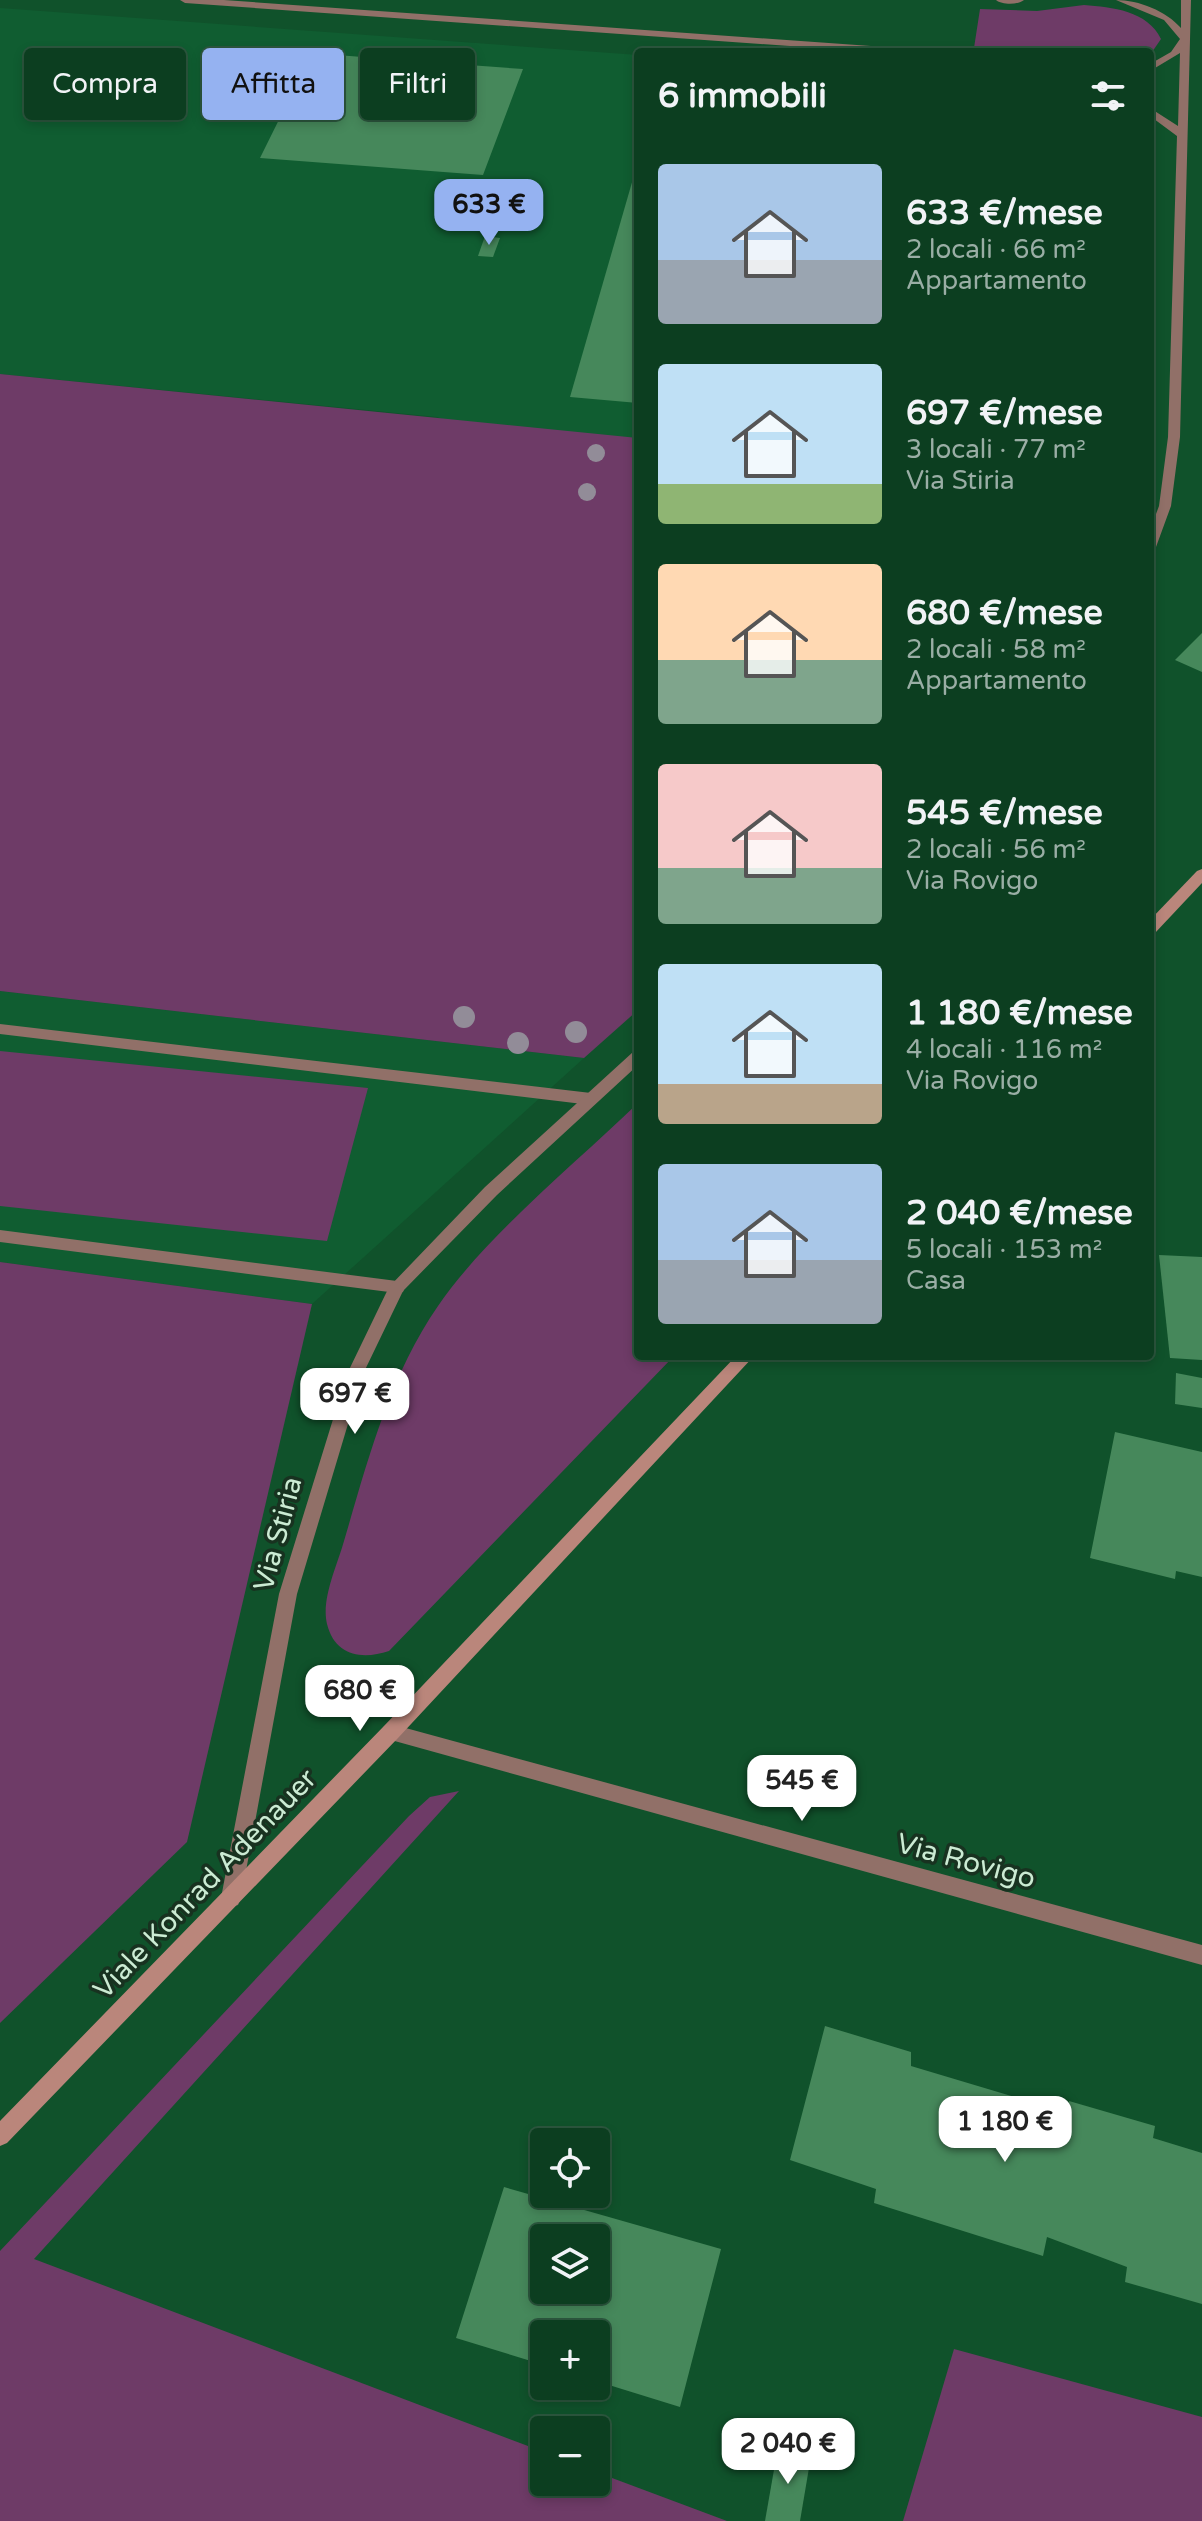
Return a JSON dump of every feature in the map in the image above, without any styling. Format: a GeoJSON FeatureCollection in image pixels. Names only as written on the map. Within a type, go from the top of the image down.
{"type":"FeatureCollection","features":[{"type":"Feature","properties":{"kind":"main road"},"geometry":{"type":"LineString","coordinates":[[1154,925],[1202,874]]}},
{"type":"Feature","properties":{"kind":"main road","name":"Viale Konrad Adenauer"},"geometry":{"type":"LineString","coordinates":[[0,2136],[391,1732],[742,1360]]}},
{"type":"Feature","properties":{"kind":"street"},"geometry":{"type":"LineString","coordinates":[[185,0],[857,48]]}},
{"type":"Feature","properties":{"kind":"street"},"geometry":{"type":"LineString","coordinates":[[1001,0],[1019,0]]}},
{"type":"Feature","properties":{"kind":"street"},"geometry":{"type":"LineString","coordinates":[[1121,0],[1167,18],[1185,39]]}},
{"type":"Feature","properties":{"kind":"street"},"geometry":{"type":"LineString","coordinates":[[1154,536],[1165,506],[1174,437],[1186,0]]}},
{"type":"Feature","properties":{"kind":"street"},"geometry":{"type":"LineString","coordinates":[[1154,66],[1174,54],[1185,39]]}},
{"type":"Feature","properties":{"kind":"street"},"geometry":{"type":"LineString","coordinates":[[1154,114],[1183,135]]}},
{"type":"Feature","properties":{"kind":"street"},"geometry":{"type":"LineString","coordinates":[[0,1029],[591,1099]]}},
{"type":"Feature","properties":{"kind":"street","name":"Via Stiria"},"geometry":{"type":"LineString","coordinates":[[231,1898],[288,1594],[355,1374],[397,1287],[491,1191],[634,1060]]}},
{"type":"Feature","properties":{"kind":"street"},"geometry":{"type":"LineString","coordinates":[[0,1236],[397,1287]]}},
{"type":"Feature","properties":{"kind":"street","name":"Via Rovigo"},"geometry":{"type":"LineString","coordinates":[[391,1732],[1202,1955]]}},
{"type":"Feature","properties":{"kind":"shaded area"},"geometry":{"type":"Polygon","coordinates":[[[1084,5],[1117,9],[1147,22],[1161,39],[1154,49],[974,48],[980,9],[1037,11],[1084,5]]]}},
{"type":"Feature","properties":{"kind":"shaded area"},"geometry":{"type":"Polygon","coordinates":[[[0,8],[634,55],[634,489],[437,417],[0,374],[0,8]]]}},
{"type":"Feature","properties":{"kind":"shaded area"},"geometry":{"type":"Polygon","coordinates":[[[0,374],[634,438],[634,1014],[584,1058],[0,991],[0,374]]]}},
{"type":"Feature","properties":{"kind":"shaded area"},"geometry":{"type":"Polygon","coordinates":[[[0,991],[584,1058],[312,1304],[0,1262],[0,991]]]}},
{"type":"Feature","properties":{"kind":"shaded area"},"geometry":{"type":"Polygon","coordinates":[[[0,1051],[368,1088],[327,1241],[0,1206],[0,1051]]]}},
{"type":"Feature","properties":{"kind":"shaded area"},"geometry":{"type":"Polygon","coordinates":[[[634,1107],[634,1360],[670,1360],[389,1651],[369,1655],[351,1653],[336,1643],[331,1635],[326,1604],[362,1480],[393,1390],[438,1306],[480,1254],[634,1107]]]}},
{"type":"Feature","properties":{"kind":"shaded area"},"geometry":{"type":"Polygon","coordinates":[[[0,1262],[312,1304],[187,1842],[0,2023],[0,1262]]]}},
{"type":"Feature","properties":{"kind":"shaded area"},"geometry":{"type":"Polygon","coordinates":[[[459,1791],[34,2259],[530,2447],[530,2496],[610,2496],[610,2477],[727,2521],[0,2521],[0,2251],[430,1797],[459,1791]]]}},
{"type":"Feature","properties":{"kind":"shaded area"},"geometry":{"type":"Polygon","coordinates":[[[954,2349],[1202,2417],[1202,2521],[903,2521],[954,2349]]]}},
{"type":"Feature","properties":{"kind":"building"},"geometry":{"type":"Polygon","coordinates":[[[344,55],[360,57],[360,120],[475,120],[475,65],[523,69],[483,175],[260,158],[279,120],[344,120],[344,55]]]}},
{"type":"Feature","properties":{"kind":"building"},"geometry":{"type":"Polygon","coordinates":[[[634,175],[634,403],[570,397],[634,175]]]}},
{"type":"Feature","properties":{"kind":"building"},"geometry":{"type":"Polygon","coordinates":[[[485,236],[500,238],[493,257],[478,256],[485,236]]]}},
{"type":"Feature","properties":{"kind":"building"},"geometry":{"type":"Polygon","coordinates":[[[1202,633],[1202,672],[1175,660],[1202,633]]]}},
{"type":"Feature","properties":{"kind":"building"},"geometry":{"type":"Polygon","coordinates":[[[1159,1255],[1202,1257],[1202,1360],[1170,1358],[1159,1255]]]}},
{"type":"Feature","properties":{"kind":"building"},"geometry":{"type":"Polygon","coordinates":[[[1176,1373],[1202,1378],[1202,1408],[1175,1404],[1176,1373]]]}},
{"type":"Feature","properties":{"kind":"building"},"geometry":{"type":"Polygon","coordinates":[[[1115,1432],[1202,1452],[1202,1577],[1176,1571],[1175,1579],[1090,1558],[1115,1432]]]}},
{"type":"Feature","properties":{"kind":"building"},"geometry":{"type":"Polygon","coordinates":[[[825,2026],[911,2052],[911,2066],[1068,2113],[1069,2101],[1155,2126],[1153,2138],[1202,2153],[1202,2304],[1125,2282],[1127,2267],[1047,2237],[1043,2256],[874,2203],[876,2189],[790,2160],[825,2026]]]}},
{"type":"Feature","properties":{"kind":"building"},"geometry":{"type":"Polygon","coordinates":[[[504,2187],[530,2194],[530,2208],[578,2208],[721,2249],[680,2407],[610,2385],[610,2320],[530,2320],[530,2361],[456,2338],[504,2187]]]}},
{"type":"Feature","properties":{"kind":"building"},"geometry":{"type":"Polygon","coordinates":[[[778,2447],[811,2456],[800,2521],[765,2521],[778,2447]]]}}]}
